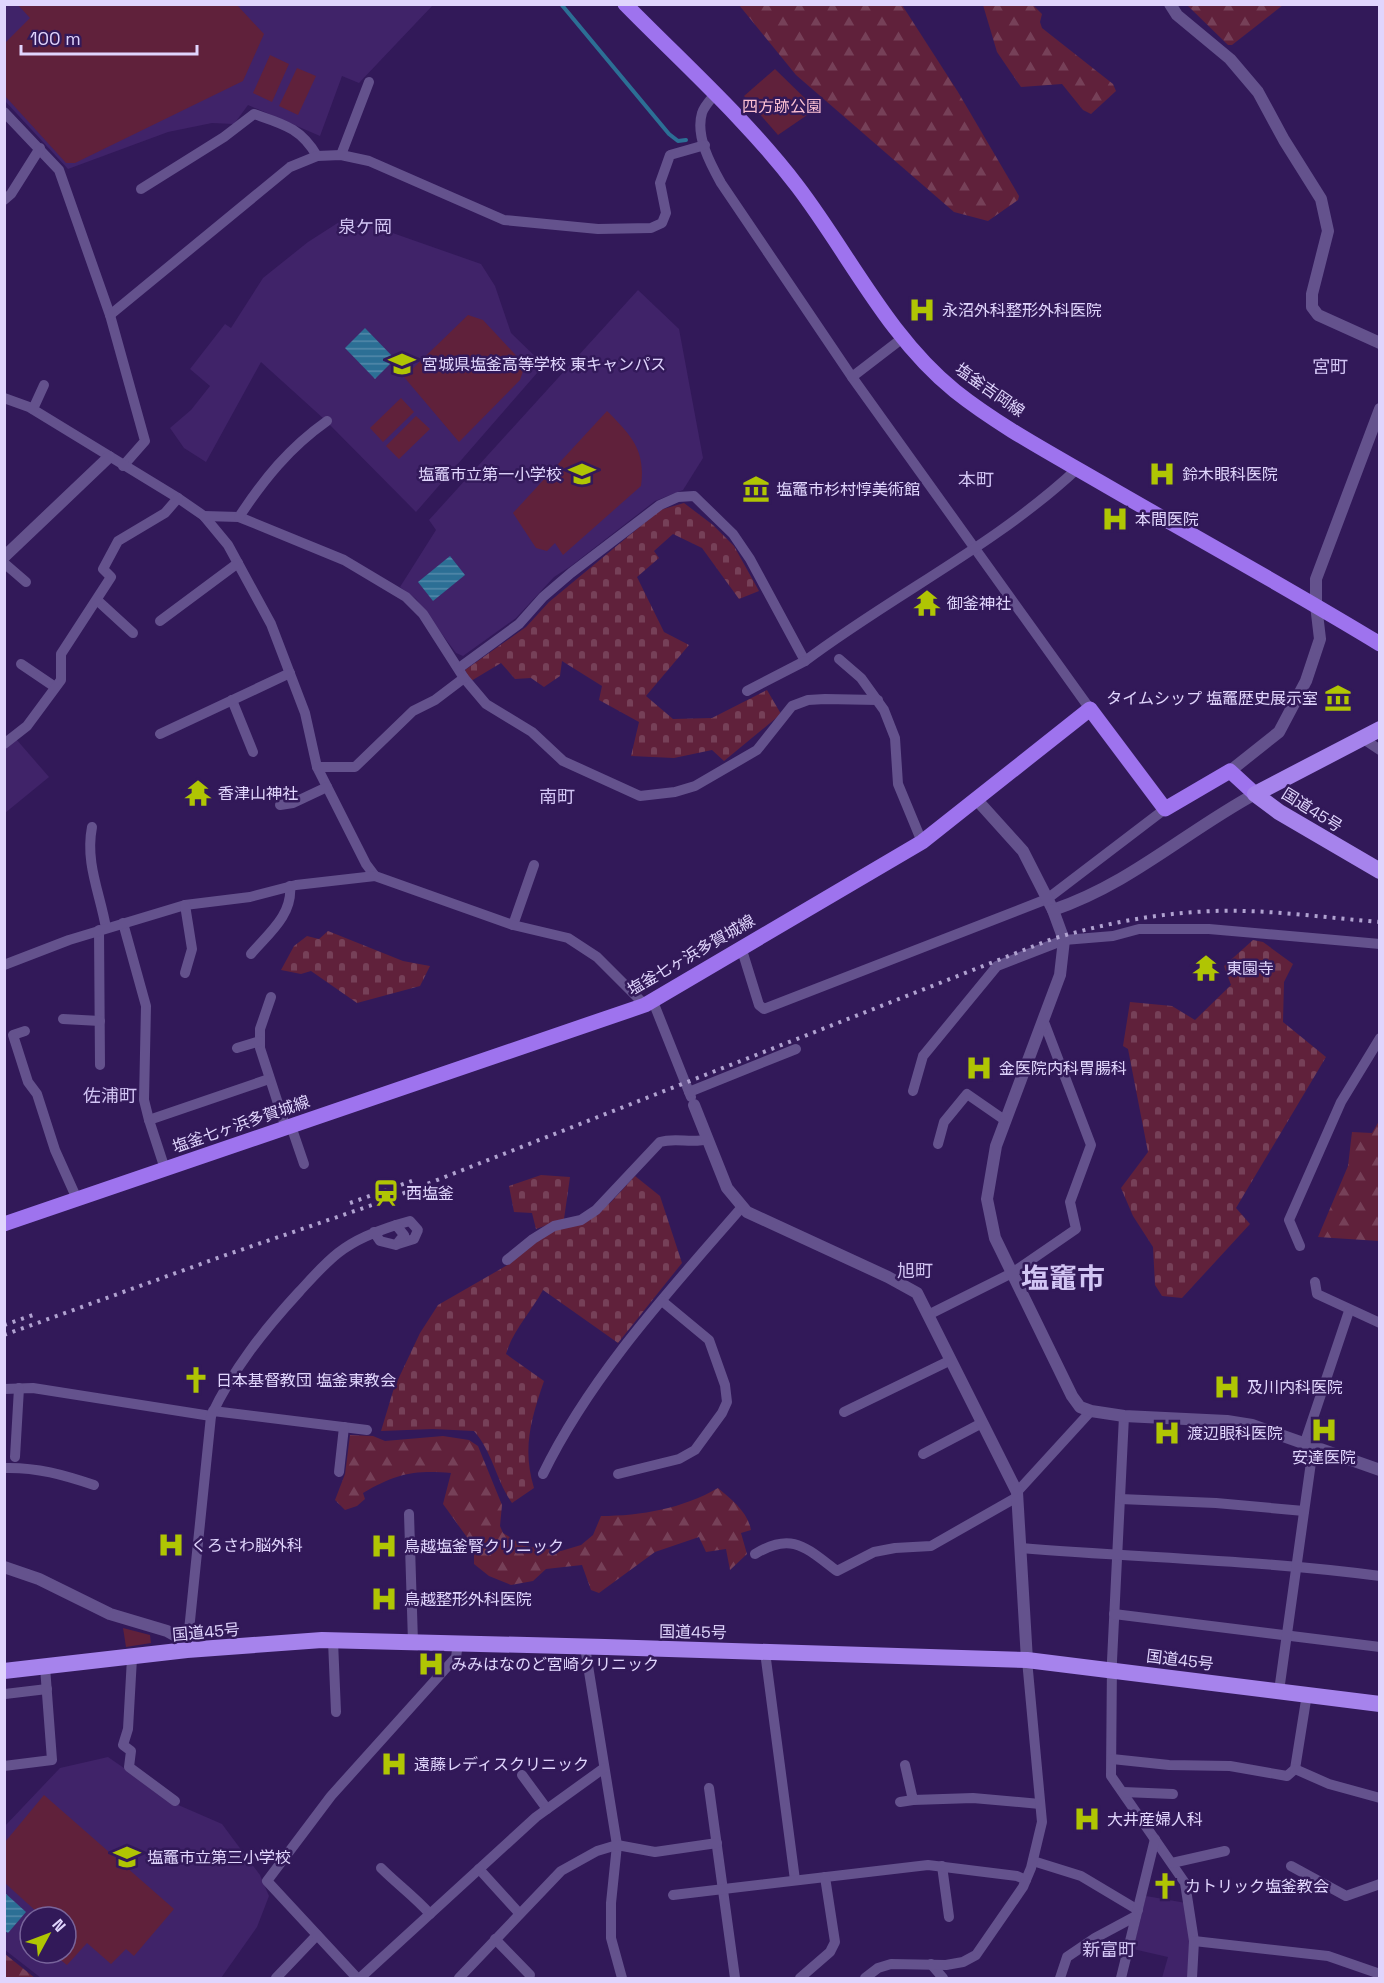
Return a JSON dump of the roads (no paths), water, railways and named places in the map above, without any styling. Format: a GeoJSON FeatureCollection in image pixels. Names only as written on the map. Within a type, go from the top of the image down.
{"type":"FeatureCollection","features":[{"type":"Feature","properties":{"kind":"highway","name":"国道45号"},"geometry":{"type":"LineString","coordinates":[[1380,729],[1255,794],[1279,813],[1380,871]]}},
{"type":"Feature","properties":{"kind":"highway","name":"国道45号"},"geometry":{"type":"LineString","coordinates":[[4,1671],[187,1650],[333,1641],[413,1642],[1027,1659],[1380,1704]]}},
{"type":"Feature","properties":{"kind":"main road","name":"塩釜吉岡線"},"geometry":{"type":"LineString","coordinates":[[625,4],[716,93],[764,144],[799,189],[904,337],[955,391],[1078,468],[1380,644]]}},
{"type":"Feature","properties":{"kind":"main road","name":"塩釜七ヶ浜多賀城線"},"geometry":{"type":"LineString","coordinates":[[4,1224],[289,1127],[644,1000],[741,947],[922,842],[1090,709]]}},
{"type":"Feature","properties":{"kind":"main road"},"geometry":{"type":"LineString","coordinates":[[1090,709],[1165,809],[1230,771],[1255,794]]}},
{"type":"Feature","properties":{"kind":"street"},"geometry":{"type":"LineString","coordinates":[[1170,4],[1177,15],[1230,59],[1258,92],[1284,140],[1321,199],[1328,231],[1311,294],[1312,308],[1318,315],[1380,343]]}},
{"type":"Feature","properties":{"kind":"street"},"geometry":{"type":"LineString","coordinates":[[341,155],[369,82]]}},
{"type":"Feature","properties":{"kind":"street"},"geometry":{"type":"LineString","coordinates":[[716,93],[701,114],[710,163],[721,183],[852,377],[1090,709]]}},
{"type":"Feature","properties":{"kind":"street"},"geometry":{"type":"LineString","coordinates":[[4,112],[58,170],[110,315],[145,441],[123,466]]}},
{"type":"Feature","properties":{"kind":"street"},"geometry":{"type":"LineString","coordinates":[[141,189],[224,137],[254,114],[295,130],[310,143],[317,156]]}},
{"type":"Feature","properties":{"kind":"street"},"geometry":{"type":"LineString","coordinates":[[110,315],[290,167],[317,156],[341,155],[369,161],[504,220],[598,229],[651,228],[662,223],[666,213],[660,183],[670,155],[705,145]]}},
{"type":"Feature","properties":{"kind":"street"},"geometry":{"type":"LineString","coordinates":[[4,200],[11,194],[39,148]]}},
{"type":"Feature","properties":{"kind":"street"},"geometry":{"type":"LineString","coordinates":[[852,377],[904,337]]}},
{"type":"Feature","properties":{"kind":"street"},"geometry":{"type":"LineString","coordinates":[[33,409],[44,385]]}},
{"type":"Feature","properties":{"kind":"street"},"geometry":{"type":"LineString","coordinates":[[4,398],[33,409],[178,498],[204,516],[228,544],[271,624],[305,713],[317,766],[366,864],[375,876]]}},
{"type":"Feature","properties":{"kind":"street"},"geometry":{"type":"LineString","coordinates":[[1230,771],[1274,738],[1292,711],[1320,639],[1316,579],[1380,409]]}},
{"type":"Feature","properties":{"kind":"street"},"geometry":{"type":"LineString","coordinates":[[239,517],[281,460],[327,421]]}},
{"type":"Feature","properties":{"kind":"street"},"geometry":{"type":"LineString","coordinates":[[4,557],[109,457]]}},
{"type":"Feature","properties":{"kind":"street"},"geometry":{"type":"LineString","coordinates":[[747,691],[805,661],[883,605],[974,549],[1044,498],[1078,468]]}},
{"type":"Feature","properties":{"kind":"street"},"geometry":{"type":"LineString","coordinates":[[317,766],[355,767],[414,711],[435,700],[461,673],[519,624],[543,597],[571,573],[660,505],[678,497],[694,496],[733,534],[750,559],[805,661]]}},
{"type":"Feature","properties":{"kind":"street"},"geometry":{"type":"LineString","coordinates":[[4,744],[27,726],[61,680],[61,654],[111,577],[103,569],[118,541],[165,513],[178,498]]}},
{"type":"Feature","properties":{"kind":"street"},"geometry":{"type":"LineString","coordinates":[[204,516],[239,517],[344,561],[406,597],[423,614],[461,673],[486,704],[532,732],[563,760],[640,796],[675,792],[696,786],[757,750],[792,706],[817,699],[878,700]]}},
{"type":"Feature","properties":{"kind":"street"},"geometry":{"type":"LineString","coordinates":[[4,563],[26,582]]}},
{"type":"Feature","properties":{"kind":"street"},"geometry":{"type":"LineString","coordinates":[[160,621],[238,563]]}},
{"type":"Feature","properties":{"kind":"street"},"geometry":{"type":"LineString","coordinates":[[97,600],[133,633]]}},
{"type":"Feature","properties":{"kind":"street"},"geometry":{"type":"LineString","coordinates":[[839,659],[861,678],[878,700],[894,738],[898,784],[922,842]]}},
{"type":"Feature","properties":{"kind":"street"},"geometry":{"type":"LineString","coordinates":[[21,664],[55,687]]}},
{"type":"Feature","properties":{"kind":"street"},"geometry":{"type":"LineString","coordinates":[[160,734],[290,673]]}},
{"type":"Feature","properties":{"kind":"street"},"geometry":{"type":"LineString","coordinates":[[232,700],[253,752]]}},
{"type":"Feature","properties":{"kind":"street"},"geometry":{"type":"LineString","coordinates":[[1362,738],[1380,750]]}},
{"type":"Feature","properties":{"kind":"street"},"geometry":{"type":"LineString","coordinates":[[280,805],[293,803],[327,787]]}},
{"type":"Feature","properties":{"kind":"street"},"geometry":{"type":"LineString","coordinates":[[1053,910],[1103,891],[1145,867],[1255,794]]}},
{"type":"Feature","properties":{"kind":"street"},"geometry":{"type":"LineString","coordinates":[[977,800],[1023,851],[1053,910],[1064,940],[1060,975],[996,1146],[987,1199],[995,1238],[1072,1396],[1080,1407],[1091,1411],[1124,1416],[1227,1421],[1252,1425],[1380,1470]]}},
{"type":"Feature","properties":{"kind":"street"},"geometry":{"type":"LineString","coordinates":[[741,947],[759,1005],[764,1010],[1047,898],[1165,809]]}},
{"type":"Feature","properties":{"kind":"street"},"geometry":{"type":"LineString","coordinates":[[92,827],[89,861],[92,878],[100,898],[102,929],[100,1065]]}},
{"type":"Feature","properties":{"kind":"street"},"geometry":{"type":"LineString","coordinates":[[513,925],[534,865]]}},
{"type":"Feature","properties":{"kind":"street"},"geometry":{"type":"LineString","coordinates":[[4,965],[102,929],[185,905],[250,897],[290,886],[375,876],[513,925],[568,938],[597,957],[644,1000],[689,1092],[727,1188],[742,1207],[753,1216],[911,1287],[917,1293],[1017,1495],[1027,1659],[1042,1822],[1034,1861],[1026,1880],[976,1955],[963,1962],[891,1964],[878,1968],[865,1978]]}},
{"type":"Feature","properties":{"kind":"street"},"geometry":{"type":"LineString","coordinates":[[251,954],[278,925],[291,897],[290,886]]}},
{"type":"Feature","properties":{"kind":"street"},"geometry":{"type":"LineString","coordinates":[[185,905],[192,949],[185,973]]}},
{"type":"Feature","properties":{"kind":"street"},"geometry":{"type":"LineString","coordinates":[[123,923],[146,1006],[144,1100],[165,1169]]}},
{"type":"Feature","properties":{"kind":"street"},"geometry":{"type":"LineString","coordinates":[[913,1091],[923,1056],[997,966],[1064,940],[1113,936],[1139,929],[1209,929],[1380,944]]}},
{"type":"Feature","properties":{"kind":"street"},"geometry":{"type":"LineString","coordinates":[[271,997],[260,1029],[260,1041],[269,1079],[304,1164]]}},
{"type":"Feature","properties":{"kind":"street"},"geometry":{"type":"LineString","coordinates":[[63,1020],[100,1022]]}},
{"type":"Feature","properties":{"kind":"street"},"geometry":{"type":"LineString","coordinates":[[928,1315],[1012,1273],[1076,1229],[1070,1202],[1091,1145],[1044,1022]]}},
{"type":"Feature","properties":{"kind":"street"},"geometry":{"type":"LineString","coordinates":[[25,1031],[13,1035],[28,1082],[37,1094],[56,1150],[77,1199]]}},
{"type":"Feature","properties":{"kind":"street"},"geometry":{"type":"LineString","coordinates":[[1300,1246],[1289,1220],[1341,1100],[1380,1038]]}},
{"type":"Feature","properties":{"kind":"street"},"geometry":{"type":"LineString","coordinates":[[237,1048],[260,1041]]}},
{"type":"Feature","properties":{"kind":"street"},"geometry":{"type":"LineString","coordinates":[[689,1092],[796,1049]]}},
{"type":"Feature","properties":{"kind":"street"},"geometry":{"type":"LineString","coordinates":[[150,1120],[269,1079]]}},
{"type":"Feature","properties":{"kind":"street"},"geometry":{"type":"LineString","coordinates":[[938,1144],[944,1122],[967,1094],[1006,1122]]}},
{"type":"Feature","properties":{"kind":"street"},"geometry":{"type":"LineString","coordinates":[[507,1260],[554,1227],[581,1220],[596,1210],[660,1142],[672,1139],[700,1142],[708,1139]]}},
{"type":"Feature","properties":{"kind":"street"},"geometry":{"type":"LineString","coordinates":[[543,1474],[563,1434],[662,1301],[742,1207]]}},
{"type":"Feature","properties":{"kind":"street"},"geometry":{"type":"LineString","coordinates":[[187,1650],[212,1413],[227,1382],[246,1354],[286,1306],[338,1253],[374,1232],[396,1225],[404,1235],[396,1245],[380,1241],[374,1232]]}},
{"type":"Feature","properties":{"kind":"street"},"geometry":{"type":"LineString","coordinates":[[1315,1282],[1317,1294],[1349,1311],[1380,1323]]}},
{"type":"Feature","properties":{"kind":"street"},"geometry":{"type":"LineString","coordinates":[[618,1474],[679,1459],[695,1450],[723,1413],[727,1402],[725,1385],[709,1340],[662,1301]]}},
{"type":"Feature","properties":{"kind":"street"},"geometry":{"type":"LineString","coordinates":[[1279,1690],[1304,1511],[1309,1446],[1349,1311]]}},
{"type":"Feature","properties":{"kind":"street"},"geometry":{"type":"LineString","coordinates":[[844,1412],[951,1360]]}},
{"type":"Feature","properties":{"kind":"street"},"geometry":{"type":"LineString","coordinates":[[15,1457],[10,1436],[19,1388]]}},
{"type":"Feature","properties":{"kind":"street"},"geometry":{"type":"LineString","coordinates":[[4,1389],[44,1389],[212,1413],[367,1430]]}},
{"type":"Feature","properties":{"kind":"street"},"geometry":{"type":"LineString","coordinates":[[754,1554],[771,1544],[796,1543],[837,1571],[874,1552],[931,1546],[1017,1495],[1091,1411]]}},
{"type":"Feature","properties":{"kind":"street"},"geometry":{"type":"LineString","coordinates":[[1124,1416],[1112,1670],[1112,1776],[1185,1883],[1194,1941],[1192,1978]]}},
{"type":"Feature","properties":{"kind":"street"},"geometry":{"type":"LineString","coordinates":[[923,1454],[982,1423]]}},
{"type":"Feature","properties":{"kind":"street"},"geometry":{"type":"LineString","coordinates":[[339,1472],[344,1427]]}},
{"type":"Feature","properties":{"kind":"street"},"geometry":{"type":"LineString","coordinates":[[4,1468],[30,1468],[56,1472],[94,1485]]}},
{"type":"Feature","properties":{"kind":"street"},"geometry":{"type":"LineString","coordinates":[[1120,1499],[1216,1503],[1304,1511]]}},
{"type":"Feature","properties":{"kind":"street"},"geometry":{"type":"LineString","coordinates":[[409,1515],[413,1642]]}},
{"type":"Feature","properties":{"kind":"street"},"geometry":{"type":"LineString","coordinates":[[1021,1548],[1116,1556],[1296,1564],[1380,1576]]}},
{"type":"Feature","properties":{"kind":"street"},"geometry":{"type":"LineString","coordinates":[[4,1567],[39,1579],[110,1614],[167,1631],[177,1636],[187,1650]]}},
{"type":"Feature","properties":{"kind":"street"},"geometry":{"type":"LineString","coordinates":[[1114,1614],[1287,1633],[1380,1647]]}},
{"type":"Feature","properties":{"kind":"street"},"geometry":{"type":"LineString","coordinates":[[333,1641],[336,1712]]}},
{"type":"Feature","properties":{"kind":"street"},"geometry":{"type":"LineString","coordinates":[[458,1644],[456,1657],[331,1796],[267,1881],[359,1978],[547,1809],[604,1768]]}},
{"type":"Feature","properties":{"kind":"street"},"geometry":{"type":"LineString","coordinates":[[585,1647],[617,1845],[611,1903],[611,1938],[622,1978]]}},
{"type":"Feature","properties":{"kind":"street"},"geometry":{"type":"LineString","coordinates":[[765,1652],[795,1880]]}},
{"type":"Feature","properties":{"kind":"street"},"geometry":{"type":"LineString","coordinates":[[132,1658],[128,1729],[123,1745],[131,1751],[129,1767],[175,1801]]}},
{"type":"Feature","properties":{"kind":"street"},"geometry":{"type":"LineString","coordinates":[[4,1766],[52,1760],[45,1667]]}},
{"type":"Feature","properties":{"kind":"street"},"geometry":{"type":"LineString","coordinates":[[5,1694],[47,1689]]}},
{"type":"Feature","properties":{"kind":"street"},"geometry":{"type":"LineString","coordinates":[[1112,1759],[1169,1765],[1230,1766],[1287,1776],[1295,1769],[1307,1694]]}},
{"type":"Feature","properties":{"kind":"street"},"geometry":{"type":"LineString","coordinates":[[905,1765],[912,1800]]}},
{"type":"Feature","properties":{"kind":"street"},"geometry":{"type":"LineString","coordinates":[[1295,1769],[1329,1784],[1380,1798]]}},
{"type":"Feature","properties":{"kind":"street"},"geometry":{"type":"LineString","coordinates":[[522,1775],[547,1809]]}},
{"type":"Feature","properties":{"kind":"street"},"geometry":{"type":"LineString","coordinates":[[709,1788],[735,1978]]}},
{"type":"Feature","properties":{"kind":"street"},"geometry":{"type":"LineString","coordinates":[[1123,1792],[1173,1794]]}},
{"type":"Feature","properties":{"kind":"street"},"geometry":{"type":"LineString","coordinates":[[900,1802],[973,1798],[1040,1804]]}},
{"type":"Feature","properties":{"kind":"street"},"geometry":{"type":"LineString","coordinates":[[1121,1978],[1155,1839]]}},
{"type":"Feature","properties":{"kind":"street"},"geometry":{"type":"LineString","coordinates":[[459,1978],[561,1871],[597,1851],[617,1845],[655,1852],[717,1843]]}},
{"type":"Feature","properties":{"kind":"street"},"geometry":{"type":"LineString","coordinates":[[1172,1863],[1225,1851]]}},
{"type":"Feature","properties":{"kind":"street"},"geometry":{"type":"LineString","coordinates":[[1034,1861],[1081,1876],[1137,1913]]}},
{"type":"Feature","properties":{"kind":"street"},"geometry":{"type":"LineString","coordinates":[[673,1895],[795,1880],[942,1866],[1017,1876],[1026,1880]]}},
{"type":"Feature","properties":{"kind":"street"},"geometry":{"type":"LineString","coordinates":[[942,1866],[950,1917]]}},
{"type":"Feature","properties":{"kind":"street"},"geometry":{"type":"LineString","coordinates":[[1291,1866],[1346,1896],[1380,1884]]}},
{"type":"Feature","properties":{"kind":"street"},"geometry":{"type":"LineString","coordinates":[[381,1868],[404,1892],[413,1895],[430,1914]]}},
{"type":"Feature","properties":{"kind":"street"},"geometry":{"type":"LineString","coordinates":[[479,1869],[519,1913]]}},
{"type":"Feature","properties":{"kind":"street"},"geometry":{"type":"LineString","coordinates":[[800,1978],[830,1952],[835,1942],[825,1877]]}},
{"type":"Feature","properties":{"kind":"street"},"geometry":{"type":"LineString","coordinates":[[1060,1978],[1067,1957],[1137,1913]]}},
{"type":"Feature","properties":{"kind":"street"},"geometry":{"type":"LineString","coordinates":[[276,1978],[317,1935]]}},
{"type":"Feature","properties":{"kind":"street"},"geometry":{"type":"LineString","coordinates":[[495,1939],[530,1975]]}},
{"type":"Feature","properties":{"kind":"street"},"geometry":{"type":"LineString","coordinates":[[1194,1941],[1328,1956],[1380,1974]]}},
{"type":"Feature","properties":{"kind":"street"},"geometry":{"type":"LineString","coordinates":[[931,1964],[943,1978]]}},
{"type":"Feature","properties":{"kind":"water"},"geometry":{"type":"Polygon","coordinates":[[[365,328],[395,359],[375,379],[345,348],[365,328]]]}},
{"type":"Feature","properties":{"kind":"water"},"geometry":{"type":"Polygon","coordinates":[[[450,556],[465,575],[433,601],[418,582],[450,556]]]}},
{"type":"Feature","properties":{"kind":"water"},"geometry":{"type":"Polygon","coordinates":[[[5,1893],[18,1905],[18,1921],[8,1933],[5,1931],[5,1893]]]}},
{"type":"Feature","properties":{"kind":"waterway"},"geometry":{"type":"LineString","coordinates":[[561,4],[669,134],[678,141],[686,140]]}},
{"type":"Feature","properties":{"kind":"railway"},"geometry":{"type":"LineString","coordinates":[[4,1335],[381,1202],[1052,939],[1132,920],[1214,911],[1276,913],[1380,922]]}},
{"type":"Feature","properties":{"kind":"railway"},"geometry":{"type":"LineString","coordinates":[[350,1203],[412,1181]]}},
{"type":"Feature","properties":{"kind":"railway"},"geometry":{"type":"LineString","coordinates":[[4,1325],[36,1314]]}},
{"type":"Feature","properties":{"kind":"place","name":"永沼外科整形外科医院"},"geometry":{"type":"Point","coordinates":[922,310]}},
{"type":"Feature","properties":{"kind":"place","name":"宮城県塩釜高等学校 東キャンパス"},"geometry":{"type":"Point","coordinates":[402,364]}},
{"type":"Feature","properties":{"kind":"place","name":"塩竈市立第一小学校"},"geometry":{"type":"Point","coordinates":[582,474]}},
{"type":"Feature","properties":{"kind":"place","name":"鈴木眼科医院"},"geometry":{"type":"Point","coordinates":[1162,474]}},
{"type":"Feature","properties":{"kind":"place","name":"塩竈市杉村惇美術館"},"geometry":{"type":"Point","coordinates":[756,489]}},
{"type":"Feature","properties":{"kind":"place","name":"本間医院"},"geometry":{"type":"Point","coordinates":[1115,519]}},
{"type":"Feature","properties":{"kind":"place","name":"御釜神社"},"geometry":{"type":"Point","coordinates":[927,603]}},
{"type":"Feature","properties":{"kind":"place","name":"タイムシップ 塩竈歴史展示室"},"geometry":{"type":"Point","coordinates":[1338,698]}},
{"type":"Feature","properties":{"kind":"place","name":"香津山神社"},"geometry":{"type":"Point","coordinates":[198,793]}},
{"type":"Feature","properties":{"kind":"place","name":"東園寺"},"geometry":{"type":"Point","coordinates":[1206,968]}},
{"type":"Feature","properties":{"kind":"place","name":"金医院内科胃腸科"},"geometry":{"type":"Point","coordinates":[979,1068]}},
{"type":"Feature","properties":{"kind":"place","name":"西塩釜"},"geometry":{"type":"Point","coordinates":[386,1193]}},
{"type":"Feature","properties":{"kind":"place","name":"日本基督教団 塩釜東教会"},"geometry":{"type":"Point","coordinates":[196,1380]}},
{"type":"Feature","properties":{"kind":"place","name":"及川内科医院"},"geometry":{"type":"Point","coordinates":[1227,1387]}},
{"type":"Feature","properties":{"kind":"place","name":"安達医院"},"geometry":{"type":"Point","coordinates":[1324,1430]}},
{"type":"Feature","properties":{"kind":"place","name":"渡辺眼科医院"},"geometry":{"type":"Point","coordinates":[1167,1433]}},
{"type":"Feature","properties":{"kind":"place","name":"くろさわ脳外科"},"geometry":{"type":"Point","coordinates":[171,1545]}},
{"type":"Feature","properties":{"kind":"place","name":"鳥越塩釜腎クリニック"},"geometry":{"type":"Point","coordinates":[384,1546]}},
{"type":"Feature","properties":{"kind":"place","name":"鳥越整形外科医院"},"geometry":{"type":"Point","coordinates":[384,1599]}},
{"type":"Feature","properties":{"kind":"place","name":"みみはなのど宮崎クリニック"},"geometry":{"type":"Point","coordinates":[431,1664]}},
{"type":"Feature","properties":{"kind":"place","name":"遠藤レディスクリニック"},"geometry":{"type":"Point","coordinates":[394,1764]}},
{"type":"Feature","properties":{"kind":"place","name":"大井産婦人科"},"geometry":{"type":"Point","coordinates":[1087,1819]}},
{"type":"Feature","properties":{"kind":"place","name":"塩竈市立第三小学校"},"geometry":{"type":"Point","coordinates":[127,1857]}},
{"type":"Feature","properties":{"kind":"place","name":"カトリック塩釜教会"},"geometry":{"type":"Point","coordinates":[1165,1886]}},
{"type":"Feature","properties":{"kind":"district","name":"泉ケ岡"},"geometry":{"type":"Point","coordinates":[365,226]}},
{"type":"Feature","properties":{"kind":"district","name":"宮町"},"geometry":{"type":"Point","coordinates":[1330,366]}},
{"type":"Feature","properties":{"kind":"district","name":"本町"},"geometry":{"type":"Point","coordinates":[976,479]}},
{"type":"Feature","properties":{"kind":"district","name":"南町"},"geometry":{"type":"Point","coordinates":[557,796]}},
{"type":"Feature","properties":{"kind":"district","name":"佐浦町"},"geometry":{"type":"Point","coordinates":[110,1095]}},
{"type":"Feature","properties":{"kind":"district","name":"旭町"},"geometry":{"type":"Point","coordinates":[915,1270]}},
{"type":"Feature","properties":{"kind":"district","name":"塩竈市"},"geometry":{"type":"Point","coordinates":[1063,1278]}},
{"type":"Feature","properties":{"kind":"district","name":"新富町"},"geometry":{"type":"Point","coordinates":[1109,1949]}},
{"type":"Feature","properties":{"kind":"park label","name":"四方跡公園"},"geometry":{"type":"Point","coordinates":[782,106]}}]}
